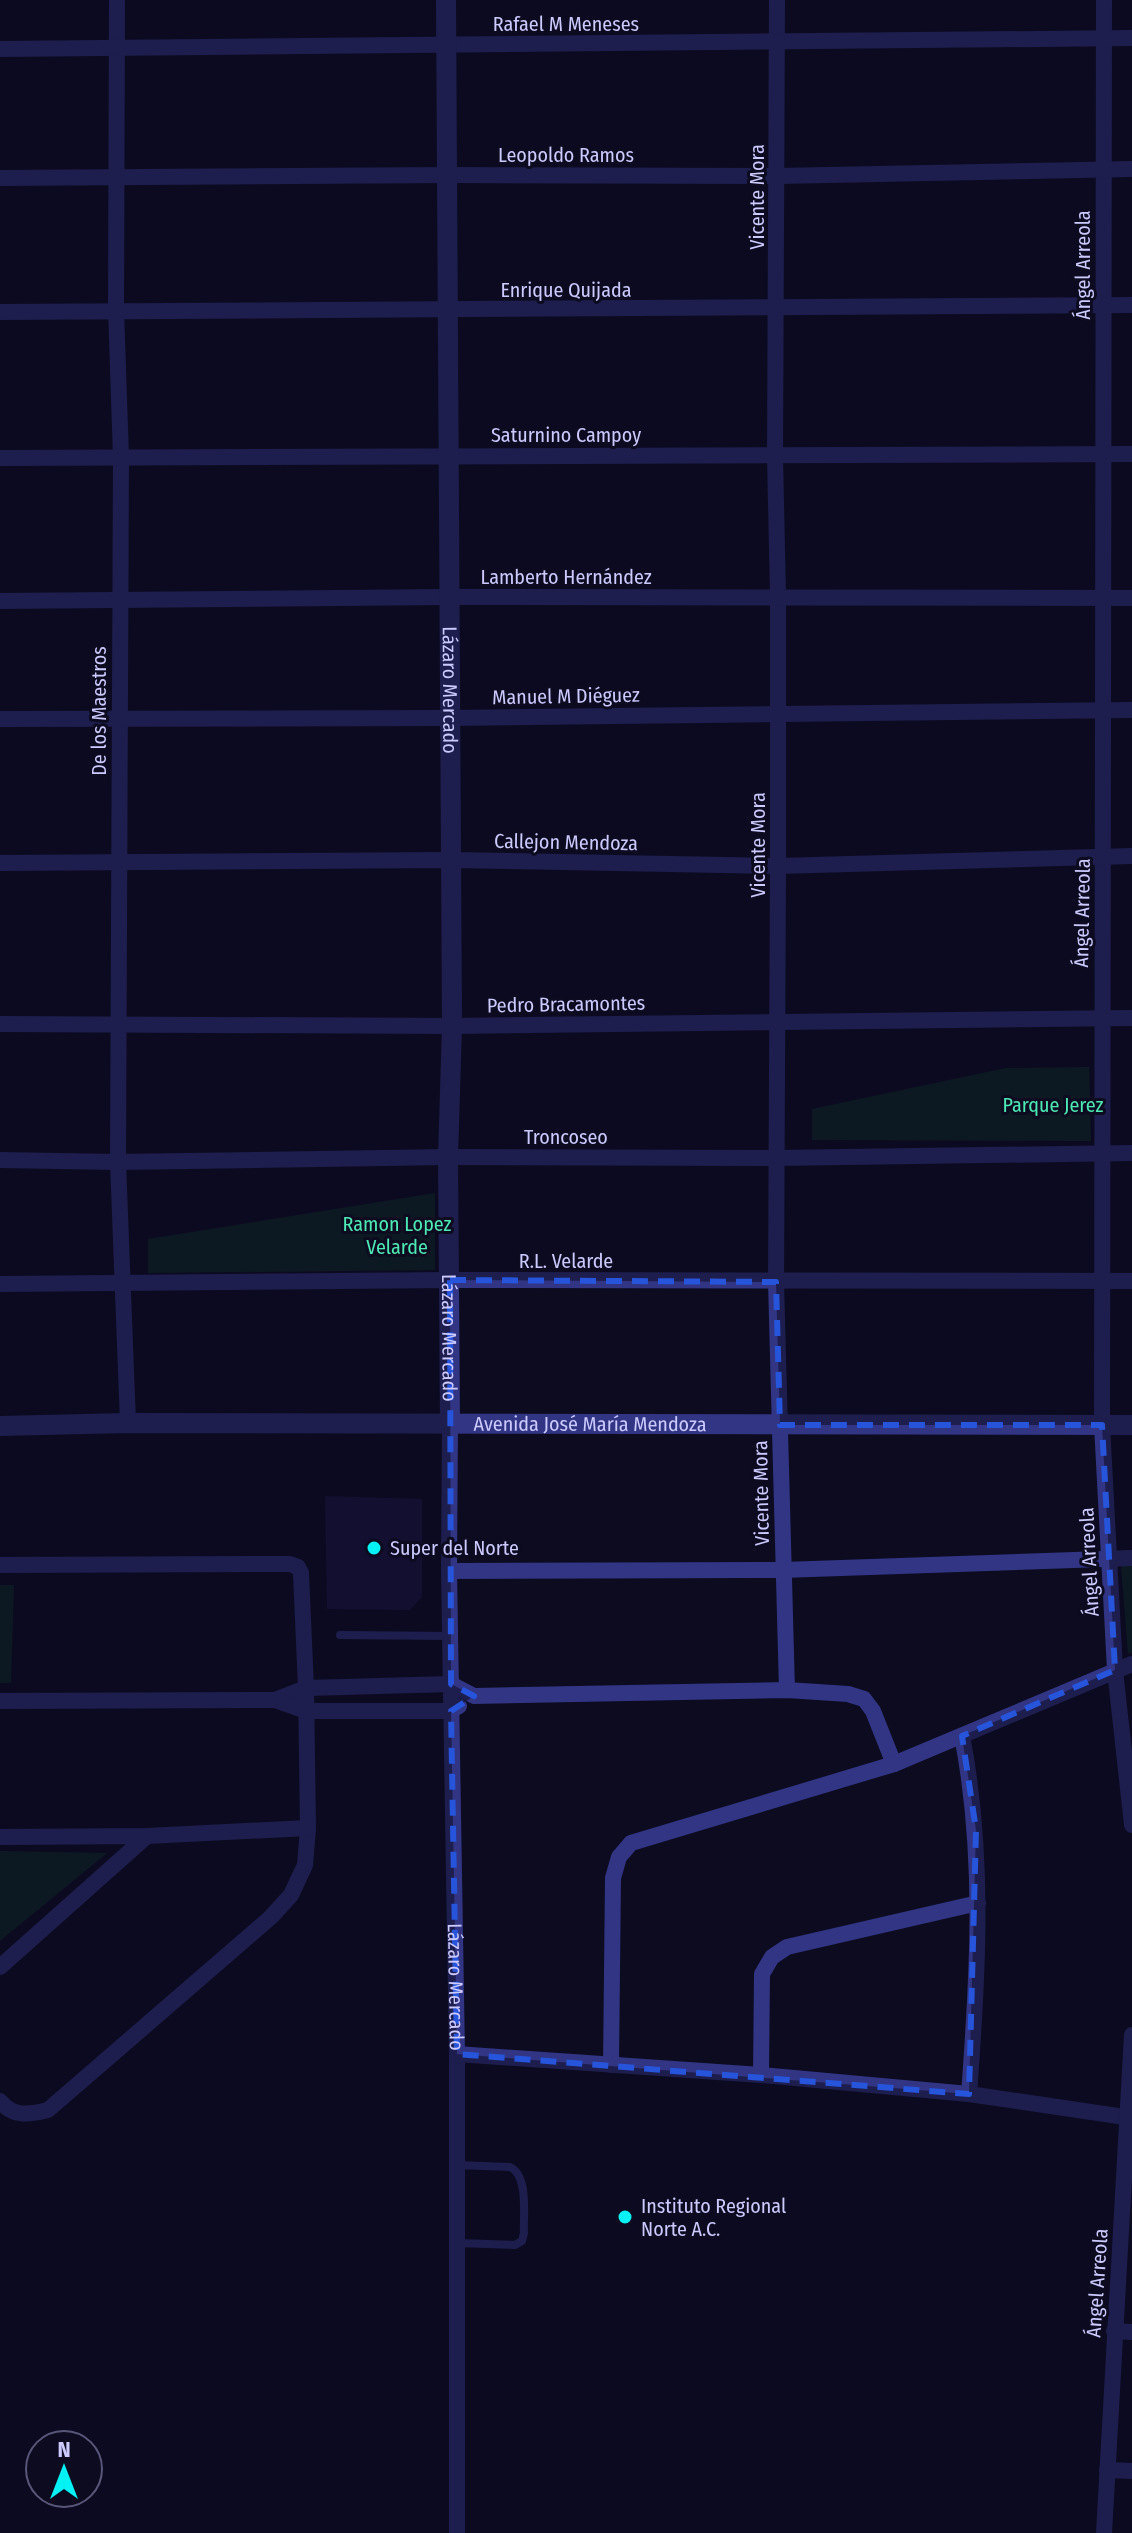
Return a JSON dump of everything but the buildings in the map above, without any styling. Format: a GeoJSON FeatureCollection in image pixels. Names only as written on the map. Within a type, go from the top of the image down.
{"type":"FeatureCollection","features":[{"type":"Feature","properties":{"kind":"street","name":"De los Maestros"},"geometry":{"type":"LineString","coordinates":[[117,0],[116,310],[121,457],[118,1162],[128,1423]]}},
{"type":"Feature","properties":{"kind":"street","name":"Lázaro Mercado"},"geometry":{"type":"LineString","coordinates":[[446,0],[452,1026],[448,1157],[449,1571],[457,2054],[457,2533]]}},
{"type":"Feature","properties":{"kind":"street","name":"Vicente Mora"},"geometry":{"type":"LineString","coordinates":[[777,0],[776,1282],[787,1690]]}},
{"type":"Feature","properties":{"kind":"street","name":"Ángel Arreola"},"geometry":{"type":"LineString","coordinates":[[1104,0],[1102,1425],[1115,1670],[1132,1825]]}},
{"type":"Feature","properties":{"kind":"street","name":"Rafael M Meneses"},"geometry":{"type":"LineString","coordinates":[[0,49],[1132,38]]}},
{"type":"Feature","properties":{"kind":"street","name":"Leopoldo Ramos"},"geometry":{"type":"LineString","coordinates":[[0,178],[777,176],[1132,169]]}},
{"type":"Feature","properties":{"kind":"street","name":"Enrique Quijada"},"geometry":{"type":"LineString","coordinates":[[0,312],[1132,305]]}},
{"type":"Feature","properties":{"kind":"street","name":"Saturnino Campoy"},"geometry":{"type":"LineString","coordinates":[[0,458],[1132,454]]}},
{"type":"Feature","properties":{"kind":"street","name":"Lamberto Hernández"},"geometry":{"type":"LineString","coordinates":[[0,601],[778,596],[1132,598]]}},
{"type":"Feature","properties":{"kind":"street","name":"Manuel M Diéguez"},"geometry":{"type":"LineString","coordinates":[[0,719],[451,718],[1132,710]]}},
{"type":"Feature","properties":{"kind":"street","name":"Callejon Mendoza"},"geometry":{"type":"LineString","coordinates":[[0,863],[451,860],[778,866],[1132,856]]}},
{"type":"Feature","properties":{"kind":"street","name":"Pedro Bracamontes"},"geometry":{"type":"LineString","coordinates":[[0,1024],[452,1026],[1132,1018]]}},
{"type":"Feature","properties":{"kind":"street","name":"Troncoseo"},"geometry":{"type":"LineString","coordinates":[[0,1160],[776,1158],[1132,1153]]}},
{"type":"Feature","properties":{"kind":"street","name":"R.L. Velarde"},"geometry":{"type":"LineString","coordinates":[[0,1284],[450,1280],[1132,1281]]}},
{"type":"Feature","properties":{"kind":"street","name":"Avenida José María Mendoza"},"geometry":{"type":"LineString","coordinates":[[0,1426],[128,1423],[1132,1425]]}},
{"type":"Feature","properties":{"kind":"street"},"geometry":{"type":"LineString","coordinates":[[449,1571],[782,1570],[1132,1558]]}},
{"type":"Feature","properties":{"kind":"street"},"geometry":{"type":"LineString","coordinates":[[0,1565],[290,1564],[298,1567],[301,1573],[306,1688],[308,1828],[305,1865],[291,1895],[271,1917],[48,2110],[27,2115],[8,2111],[0,2101]]}},
{"type":"Feature","properties":{"kind":"street"},"geometry":{"type":"LineString","coordinates":[[611,2065],[613,1878],[619,1857],[631,1843],[894,1764],[1132,1664]]}},
{"type":"Feature","properties":{"kind":"street"},"geometry":{"type":"LineString","coordinates":[[275,1700],[306,1688],[451,1684],[474,1696],[787,1690],[848,1694],[864,1699],[873,1711],[894,1764]]}},
{"type":"Feature","properties":{"kind":"street"},"geometry":{"type":"LineString","coordinates":[[0,1701],[275,1700],[306,1711],[451,1711],[474,1696]]}},
{"type":"Feature","properties":{"kind":"street"},"geometry":{"type":"LineString","coordinates":[[962,1736],[976,1830],[978,1903],[977,1986],[969,2094]]}},
{"type":"Feature","properties":{"kind":"street"},"geometry":{"type":"LineString","coordinates":[[0,1837],[147,1836],[308,1828]]}},
{"type":"Feature","properties":{"kind":"street"},"geometry":{"type":"LineString","coordinates":[[0,1967],[147,1836]]}},
{"type":"Feature","properties":{"kind":"street"},"geometry":{"type":"LineString","coordinates":[[761,2075],[762,1974],[772,1957],[787,1947],[978,1903]]}},
{"type":"Feature","properties":{"kind":"street","name":"Ángel Arreola"},"geometry":{"type":"LineString","coordinates":[[1104,2533],[1114,2331],[1130,2118],[1132,2035]]}},
{"type":"Feature","properties":{"kind":"street"},"geometry":{"type":"LineString","coordinates":[[457,2054],[761,2075],[969,2094],[1130,2118]]}},
{"type":"Feature","properties":{"kind":"street"},"geometry":{"type":"LineString","coordinates":[[1114,2331],[1132,2332]]}},
{"type":"Feature","properties":{"kind":"street"},"geometry":{"type":"LineString","coordinates":[[1107,2470],[1132,2471]]}},
{"type":"Feature","properties":{"kind":"lane"},"geometry":{"type":"LineString","coordinates":[[340,1635],[450,1636]]}},
{"type":"Feature","properties":{"kind":"lane"},"geometry":{"type":"LineString","coordinates":[[457,2165],[510,2167],[517,2170],[521,2179],[524,2233],[522,2241],[515,2245],[457,2243]]}},
{"type":"Feature","properties":{"kind":"highlighted area"},"geometry":{"type":"Polygon","coordinates":[[[450,1280],[776,1282],[780,1425],[1102,1425],[1115,1670],[962,1736],[976,1830],[969,2094],[457,2054],[451,1711],[474,1696],[451,1684],[450,1280]]]}},
{"type":"Feature","properties":{"kind":"green space","name":"Parque Jerez"},"geometry":{"type":"Polygon","coordinates":[[[1089,1067],[1091,1141],[812,1140],[812,1109],[1006,1068],[1089,1067]]]}},
{"type":"Feature","properties":{"kind":"green space","name":"Ramon Lopez Velarde"},"geometry":{"type":"Polygon","coordinates":[[[435,1193],[435,1270],[148,1273],[148,1239],[435,1193]]]}},
{"type":"Feature","properties":{"kind":"green space"},"geometry":{"type":"Polygon","coordinates":[[[1121,1565],[1132,1565],[1132,1652],[1128,1654],[1121,1565]]]}},
{"type":"Feature","properties":{"kind":"green space"},"geometry":{"type":"Polygon","coordinates":[[[0,1585],[14,1585],[11,1683],[0,1683],[0,1585]]]}},
{"type":"Feature","properties":{"kind":"green space"},"geometry":{"type":"Polygon","coordinates":[[[0,1851],[107,1853],[0,1941],[0,1851]]]}},
{"type":"Feature","properties":{"kind":"place","name":"Super del Norte"},"geometry":{"type":"Point","coordinates":[374,1548]}},
{"type":"Feature","properties":{"kind":"place","name":"Instituto Regional Norte A.C."},"geometry":{"type":"Point","coordinates":[625,2217]}}]}
